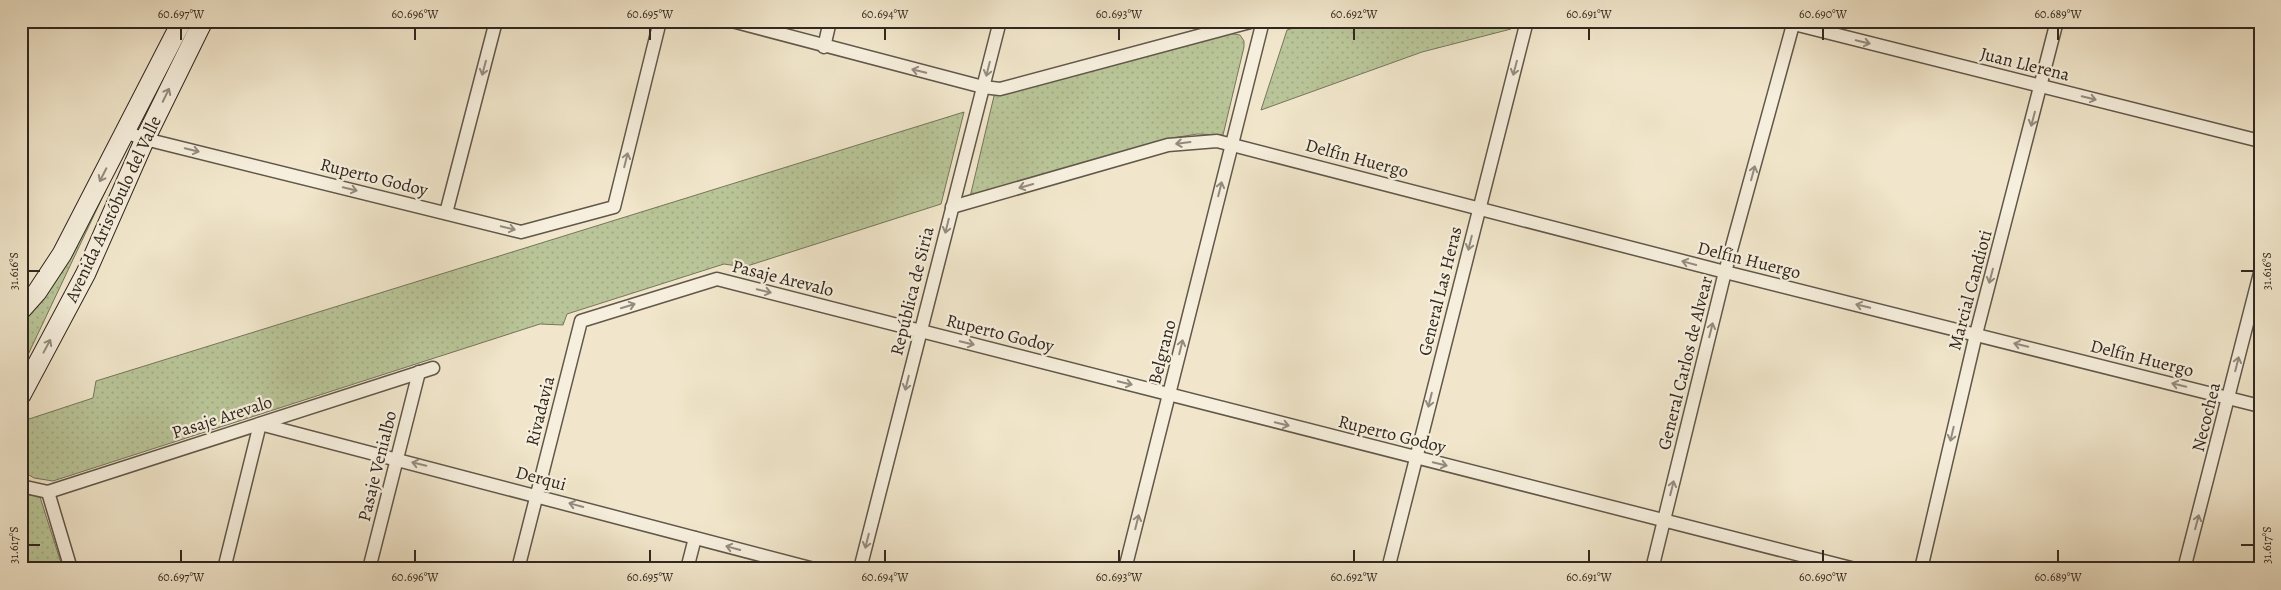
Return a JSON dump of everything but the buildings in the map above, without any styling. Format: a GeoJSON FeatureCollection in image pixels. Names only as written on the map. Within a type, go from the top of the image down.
{"type":"FeatureCollection","features":[{"type":"Feature","properties":{"kind":"main road","name":"Avenida Aristóbulo del Valle"},"geometry":{"type":"LineString","coordinates":[[21,310],[37,292],[62,254],[182,21]]}},
{"type":"Feature","properties":{"kind":"main road","name":"Avenida Aristóbulo del Valle"},"geometry":{"type":"LineString","coordinates":[[22,387],[86,273],[145,139],[203,21]]}},
{"type":"Feature","properties":{"kind":"street"},"geometry":{"type":"LineString","coordinates":[[446,213],[496,21]]}},
{"type":"Feature","properties":{"kind":"street","name":"Ruperto Godoy"},"geometry":{"type":"LineString","coordinates":[[125,132],[145,139],[521,232],[614,207],[660,21]]}},
{"type":"Feature","properties":{"kind":"street"},"geometry":{"type":"LineString","coordinates":[[732,21],[983,87],[1000,89],[1254,21]]}},
{"type":"Feature","properties":{"kind":"street"},"geometry":{"type":"LineString","coordinates":[[824,46],[830,21]]}},
{"type":"Feature","properties":{"kind":"street","name":"República de Siria"},"geometry":{"type":"LineString","coordinates":[[860,569],[1000,21]]}},
{"type":"Feature","properties":{"kind":"street","name":"Belgrano"},"geometry":{"type":"LineString","coordinates":[[1124,569],[1263,21]]}},
{"type":"Feature","properties":{"kind":"street","name":"General Las Heras"},"geometry":{"type":"LineString","coordinates":[[1388,569],[1478,208],[1527,21]]}},
{"type":"Feature","properties":{"kind":"street","name":"Marcial Candioti"},"geometry":{"type":"LineString","coordinates":[[1921,569],[1976,334],[2042,86],[2057,21]]}},
{"type":"Feature","properties":{"kind":"street","name":"Juan Llerena"},"geometry":{"type":"LineString","coordinates":[[1790,22],[2260,142]]}},
{"type":"Feature","properties":{"kind":"street","name":"General Carlos de Alvear"},"geometry":{"type":"LineString","coordinates":[[1652,569],[1725,272],[1790,22]]}},
{"type":"Feature","properties":{"kind":"street"},"geometry":{"type":"LineString","coordinates":[[952,207],[1168,145],[1195,142],[1232,143]]}},
{"type":"Feature","properties":{"kind":"street","name":"Delfín Huergo"},"geometry":{"type":"LineString","coordinates":[[1232,143],[1725,272],[2260,406]]}},
{"type":"Feature","properties":{"kind":"street","name":"Necochea"},"geometry":{"type":"LineString","coordinates":[[2184,569],[2260,273]]}},
{"type":"Feature","properties":{"kind":"street","name":"Pasaje Arevalo"},"geometry":{"type":"LineString","coordinates":[[581,321],[716,279],[920,331]]}},
{"type":"Feature","properties":{"kind":"street","name":"Rivadavia"},"geometry":{"type":"LineString","coordinates":[[518,569],[581,321]]}},
{"type":"Feature","properties":{"kind":"street","name":"Ruperto Godoy"},"geometry":{"type":"LineString","coordinates":[[920,331],[1664,522],[1856,569]]}},
{"type":"Feature","properties":{"kind":"street","name":"Pasaje Arevalo"},"geometry":{"type":"LineString","coordinates":[[48,492],[433,368]]}},
{"type":"Feature","properties":{"kind":"street","name":"Pasaje Venialbo"},"geometry":{"type":"LineString","coordinates":[[369,569],[419,372]]}},
{"type":"Feature","properties":{"kind":"street"},"geometry":{"type":"LineString","coordinates":[[224,569],[260,424]]}},
{"type":"Feature","properties":{"kind":"street","name":"Derqui"},"geometry":{"type":"LineString","coordinates":[[260,424],[814,569]]}},
{"type":"Feature","properties":{"kind":"street"},"geometry":{"type":"LineString","coordinates":[[21,486],[48,492],[72,569]]}},
{"type":"Feature","properties":{"kind":"street"},"geometry":{"type":"LineString","coordinates":[[687,569],[695,538]]}},
{"type":"Feature","properties":{"kind":"green space"},"geometry":{"type":"Polygon","coordinates":[[[1317,21],[1512,21],[1511,29],[1422,52],[1261,110],[1287,30],[1317,21]]]}},
{"type":"Feature","properties":{"kind":"green space"},"geometry":{"type":"Polygon","coordinates":[[[1228,33],[1240,35],[1244,41],[1244,47],[1223,135],[1197,134],[1166,139],[970,197],[994,96],[1228,33]]]}},
{"type":"Feature","properties":{"kind":"green space"},"geometry":{"type":"Polygon","coordinates":[[[964,112],[941,204],[744,267],[724,264],[567,314],[563,325],[540,324],[53,481],[34,478],[21,470],[21,424],[26,420],[93,398],[96,381],[964,112]]]}},
{"type":"Feature","properties":{"kind":"green space"},"geometry":{"type":"Polygon","coordinates":[[[105,192],[25,361],[21,357],[21,322],[65,262],[105,192]]]}},
{"type":"Feature","properties":{"kind":"green space"},"geometry":{"type":"Polygon","coordinates":[[[21,493],[40,497],[63,569],[21,569],[21,493]]]}}]}
